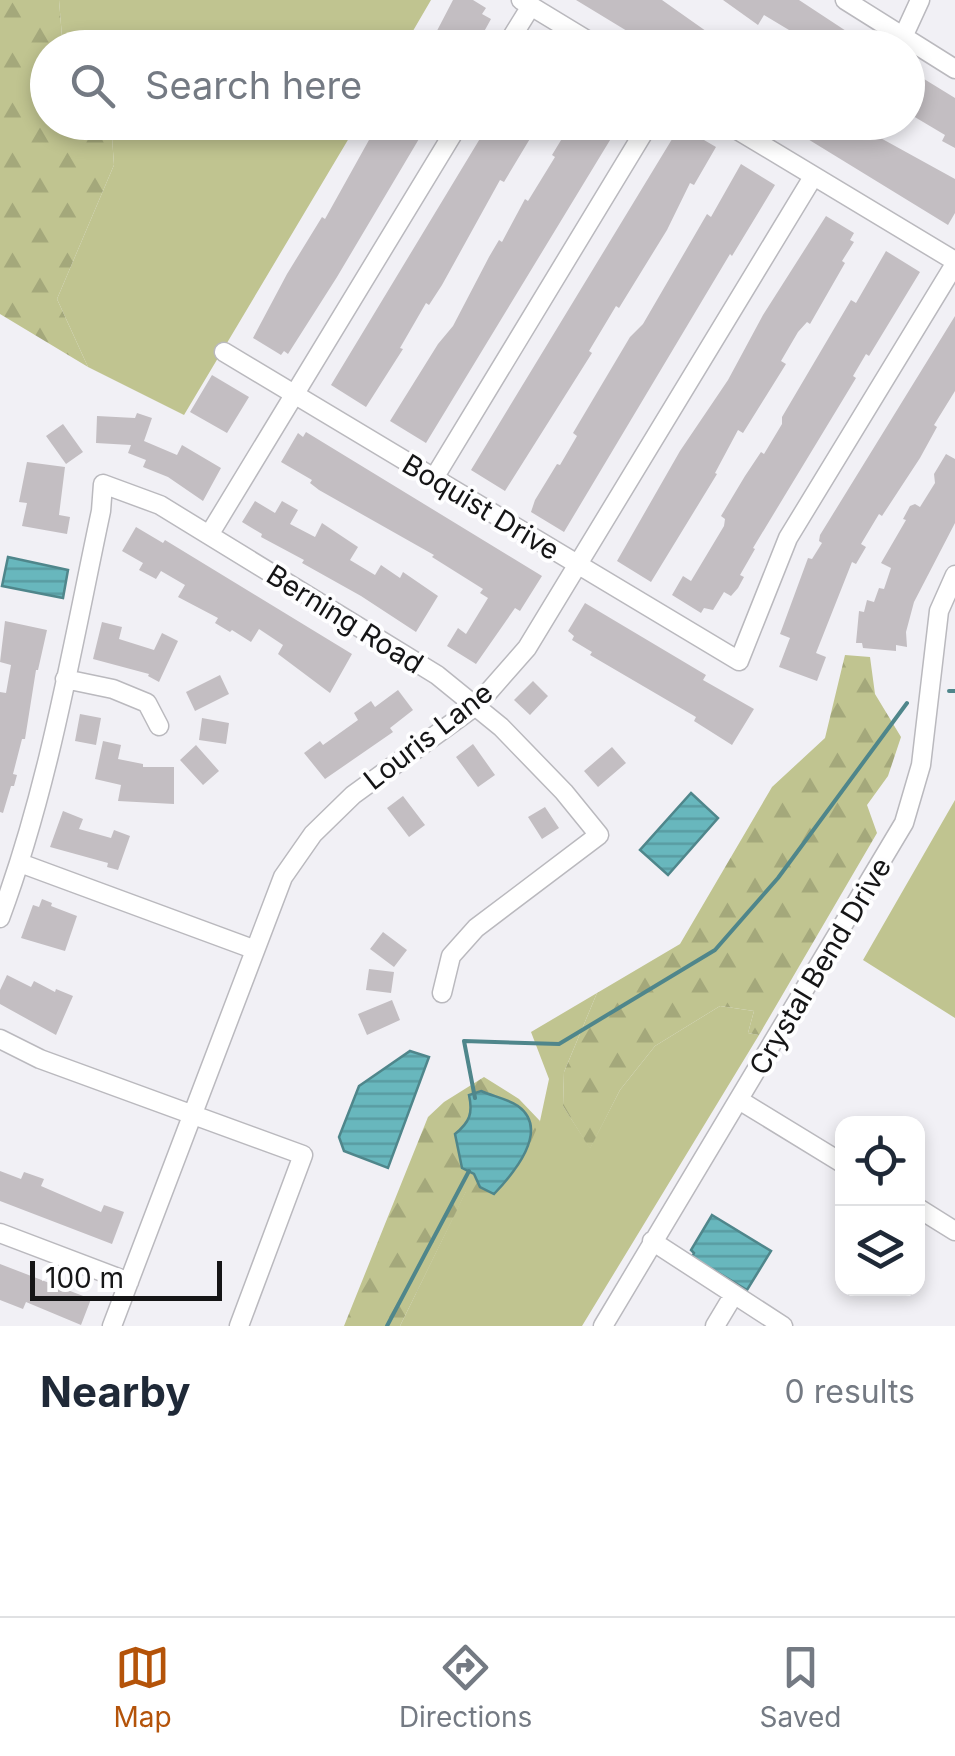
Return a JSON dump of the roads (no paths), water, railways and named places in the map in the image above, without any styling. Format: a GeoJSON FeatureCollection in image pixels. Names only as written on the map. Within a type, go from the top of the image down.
{"type":"FeatureCollection","features":[{"type":"Feature","properties":{"kind":"street"},"geometry":{"type":"LineString","coordinates":[[845,0],[892,30]]}},
{"type":"Feature","properties":{"kind":"street"},"geometry":{"type":"LineString","coordinates":[[906,30],[920,0]]}},
{"type":"Feature","properties":{"kind":"street"},"geometry":{"type":"LineString","coordinates":[[514,30],[526,3],[570,30]]}},
{"type":"Feature","properties":{"kind":"street"},"geometry":{"type":"LineString","coordinates":[[925,51],[955,69]]}},
{"type":"Feature","properties":{"kind":"street"},"geometry":{"type":"LineString","coordinates":[[209,535],[449,140]]}},
{"type":"Feature","properties":{"kind":"street"},"geometry":{"type":"LineString","coordinates":[[434,478],[639,140]]}},
{"type":"Feature","properties":{"kind":"street"},"geometry":{"type":"LineString","coordinates":[[753,140],[955,263]]}},
{"type":"Feature","properties":{"kind":"street","name":"Louris Lane"},"geometry":{"type":"LineString","coordinates":[[112,1326],[283,876],[313,834],[354,795],[477,705],[528,648],[813,178]]}},
{"type":"Feature","properties":{"kind":"street","name":"Boquist Drive"},"geometry":{"type":"LineString","coordinates":[[224,352],[739,661],[788,538],[955,263]]}},
{"type":"Feature","properties":{"kind":"street","name":"Berning Road"},"geometry":{"type":"LineString","coordinates":[[65,679],[101,511],[103,484],[160,505],[437,675],[477,705],[564,792],[598,836],[476,928],[451,956],[442,993]]}},
{"type":"Feature","properties":{"kind":"street","name":"Crystal Bend Drive"},"geometry":{"type":"LineString","coordinates":[[603,1326],[904,822],[921,765],[940,611],[955,576]]}},
{"type":"Feature","properties":{"kind":"street"},"geometry":{"type":"LineString","coordinates":[[0,918],[20,863],[65,679],[113,689],[147,703],[159,726]]}},
{"type":"Feature","properties":{"kind":"street"},"geometry":{"type":"LineString","coordinates":[[20,863],[254,949]]}},
{"type":"Feature","properties":{"kind":"street"},"geometry":{"type":"LineString","coordinates":[[0,1039],[40,1059],[303,1155],[239,1326]]}},
{"type":"Feature","properties":{"kind":"street"},"geometry":{"type":"LineString","coordinates":[[738,1100],[835,1159]]}},
{"type":"Feature","properties":{"kind":"street"},"geometry":{"type":"LineString","coordinates":[[925,1212],[955,1231]]}},
{"type":"Feature","properties":{"kind":"street"},"geometry":{"type":"LineString","coordinates":[[0,1233],[128,1282]]}},
{"type":"Feature","properties":{"kind":"street"},"geometry":{"type":"LineString","coordinates":[[652,1242],[782,1326]]}},
{"type":"Feature","properties":{"kind":"street"},"geometry":{"type":"LineString","coordinates":[[715,1326],[733,1296]]}},
{"type":"Feature","properties":{"kind":"water"},"geometry":{"type":"Polygon","coordinates":[[[8,557],[68,570],[63,598],[2,586],[8,557]]]}},
{"type":"Feature","properties":{"kind":"water"},"geometry":{"type":"Polygon","coordinates":[[[691,793],[718,818],[668,875],[640,850],[691,793]]]}},
{"type":"Feature","properties":{"kind":"water"},"geometry":{"type":"Polygon","coordinates":[[[410,1051],[429,1057],[388,1168],[344,1151],[339,1137],[359,1086],[410,1051]]]}},
{"type":"Feature","properties":{"kind":"water"},"geometry":{"type":"Polygon","coordinates":[[[481,1091],[518,1106],[531,1127],[526,1152],[494,1194],[480,1187],[474,1174],[462,1168],[455,1134],[469,1117],[469,1095],[481,1091]]]}},
{"type":"Feature","properties":{"kind":"water"},"geometry":{"type":"Polygon","coordinates":[[[712,1215],[771,1251],[747,1290],[692,1257],[691,1250],[712,1215]]]}},
{"type":"Feature","properties":{"kind":"waterway"},"geometry":{"type":"LineString","coordinates":[[949,691],[955,691]]}},
{"type":"Feature","properties":{"kind":"waterway"},"geometry":{"type":"LineString","coordinates":[[475,1098],[464,1041],[559,1044],[715,950],[778,878],[907,703]]}},
{"type":"Feature","properties":{"kind":"waterway"},"geometry":{"type":"LineString","coordinates":[[387,1326],[469,1171]]}}]}
